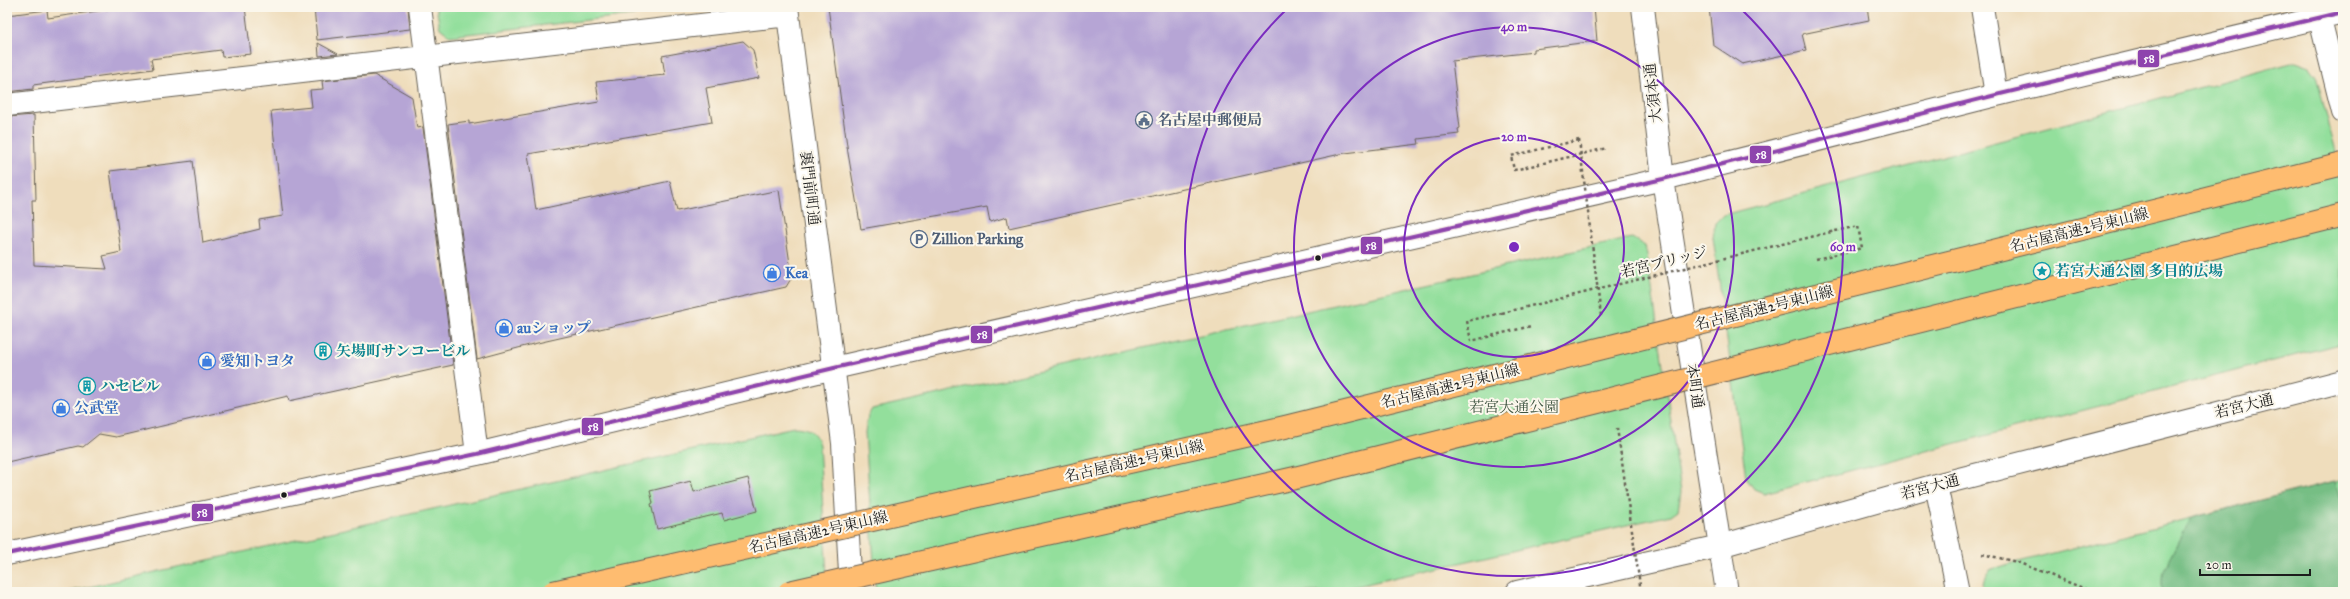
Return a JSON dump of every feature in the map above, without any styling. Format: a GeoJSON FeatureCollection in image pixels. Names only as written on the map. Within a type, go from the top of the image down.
{"type":"FeatureCollection","features":[{"type":"Feature","properties":{"kind":"highway","name":"名古屋高速2号東山線"},"geometry":{"type":"LineString","coordinates":[[553,592],[1285,427],[2343,164]]}},
{"type":"Feature","properties":{"kind":"highway"},"geometry":{"type":"LineString","coordinates":[[789,592],[1295,478],[2343,215]]}},
{"type":"Feature","properties":{"kind":"street"},"geometry":{"type":"LineString","coordinates":[[420,7],[477,454]]}},
{"type":"Feature","properties":{"kind":"street","name":"大須本通"},"geometry":{"type":"LineString","coordinates":[[1643,7],[1663,179]]}},
{"type":"Feature","properties":{"kind":"street"},"geometry":{"type":"LineString","coordinates":[[1982,7],[1996,95]]}},
{"type":"Feature","properties":{"kind":"street"},"geometry":{"type":"LineString","coordinates":[[7,105],[427,57],[787,11]]}},
{"type":"Feature","properties":{"kind":"street","name":"裏門前町通"},"geometry":{"type":"LineString","coordinates":[[787,11],[843,443],[851,592]]}},
{"type":"Feature","properties":{"kind":"street"},"geometry":{"type":"LineString","coordinates":[[7,554],[477,454],[834,368],[1663,179],[2318,13],[2343,12]]}},
{"type":"Feature","properties":{"kind":"street"},"geometry":{"type":"LineString","coordinates":[[2318,13],[2343,112]]}},
{"type":"Feature","properties":{"kind":"street","name":"本町通"},"geometry":{"type":"LineString","coordinates":[[1663,179],[1727,592]]}},
{"type":"Feature","properties":{"kind":"street","name":"若宮大通"},"geometry":{"type":"LineString","coordinates":[[1517,592],[1720,546],[1936,485],[2343,381]]}},
{"type":"Feature","properties":{"kind":"street"},"geometry":{"type":"LineString","coordinates":[[1936,485],[1958,592]]}},
{"type":"Feature","properties":{"kind":"path"},"geometry":{"type":"LineString","coordinates":[[1579,140],[1511,156],[1514,170],[1608,148]]}},
{"type":"Feature","properties":{"kind":"path","name":"若宮ブリッジ"},"geometry":{"type":"LineString","coordinates":[[1531,326],[1471,341],[1466,321],[1858,226],[1862,248],[1816,259]]}},
{"type":"Feature","properties":{"kind":"path"},"geometry":{"type":"LineString","coordinates":[[1975,553],[2017,562],[2093,592]]}},
{"type":"Feature","properties":{"kind":"path"},"geometry":{"type":"LineString","coordinates":[[2081,587],[2081,592]]}},
{"type":"Feature","properties":{"kind":"green space"},"geometry":{"type":"Polygon","coordinates":[[[436,7],[702,7],[450,36],[440,28],[436,7]]]}},
{"type":"Feature","properties":{"kind":"green space"},"geometry":{"type":"Polygon","coordinates":[[[2295,62],[2309,67],[2316,76],[2343,178],[2343,343],[1764,493],[1754,489],[1746,478],[1713,237],[1715,223],[1723,215],[2295,62]]]}},
{"type":"Feature","properties":{"kind":"green space","name":"若宮大通公園"},"geometry":{"type":"Polygon","coordinates":[[[1632,238],[1645,246],[1647,254],[1681,492],[1678,510],[1671,515],[1331,592],[876,592],[865,432],[868,416],[872,409],[1632,238]]]}},
{"type":"Feature","properties":{"kind":"green space"},"geometry":{"type":"Polygon","coordinates":[[[794,427],[807,429],[813,433],[819,445],[828,592],[67,592],[794,427]]]}},
{"type":"Feature","properties":{"kind":"green space"},"geometry":{"type":"Polygon","coordinates":[[[2343,479],[2343,592],[1984,592],[1982,584],[1991,569],[2343,479]]]}},
{"type":"Feature","properties":{"kind":"green space"},"geometry":{"type":"Polygon","coordinates":[[[2335,481],[2343,503],[2343,592],[2164,592],[2161,586],[2161,577],[2191,518],[2335,481]]]}},
{"type":"Feature","properties":{"kind":"building"},"geometry":{"type":"Polygon","coordinates":[[[126,7],[245,7],[251,54],[222,57],[221,50],[151,59],[153,69],[33,85],[33,89],[7,92],[7,15],[47,10],[48,18],[126,7]]]}},
{"type":"Feature","properties":{"kind":"building"},"geometry":{"type":"Polygon","coordinates":[[[314,7],[408,7],[410,29],[317,40],[314,7]]]}},
{"type":"Feature","properties":{"kind":"building"},"geometry":{"type":"Polygon","coordinates":[[[828,7],[1594,7],[1597,41],[1534,49],[1534,52],[1452,61],[1460,128],[1458,129],[1459,134],[1418,139],[1419,144],[1345,153],[1009,228],[1007,217],[990,222],[987,207],[861,229],[848,153],[828,7]]]}},
{"type":"Feature","properties":{"kind":"building"},"geometry":{"type":"Polygon","coordinates":[[[1709,7],[1867,7],[1869,20],[1802,34],[1806,50],[1742,64],[1713,45],[1709,7]]]}},
{"type":"Feature","properties":{"kind":"building"},"geometry":{"type":"Polygon","coordinates":[[[743,41],[753,50],[759,78],[706,88],[712,122],[528,154],[536,210],[670,181],[677,211],[779,190],[792,277],[786,287],[533,344],[477,359],[448,124],[469,121],[469,124],[599,102],[596,82],[665,75],[662,56],[743,41]]]}},
{"type":"Feature","properties":{"kind":"building"},"geometry":{"type":"Polygon","coordinates":[[[318,43],[338,54],[319,56],[318,43]]]}},
{"type":"Feature","properties":{"kind":"building"},"geometry":{"type":"Polygon","coordinates":[[[374,75],[412,97],[417,128],[423,127],[453,365],[289,401],[288,396],[116,437],[99,434],[83,447],[78,446],[7,462],[7,117],[34,115],[36,200],[32,200],[34,265],[107,269],[103,256],[121,252],[110,171],[193,161],[203,243],[260,229],[259,220],[283,216],[271,111],[312,107],[310,90],[323,89],[322,81],[374,75]]]}},
{"type":"Feature","properties":{"kind":"building"},"geometry":{"type":"Polygon","coordinates":[[[748,478],[757,511],[724,520],[722,513],[657,529],[651,504],[653,503],[650,491],[691,481],[694,492],[748,478]]]}},
{"type":"Feature","properties":{"kind":"transit line","name":"58"},"geometry":{"type":"LineString","coordinates":[[7,554],[477,454],[834,368],[1663,179],[1996,95],[2343,12]]}},
{"type":"Feature","properties":{"kind":"place","name":"名古屋中郵便局"},"geometry":{"type":"Point","coordinates":[1144,120]}},
{"type":"Feature","properties":{"kind":"place","name":"Zillion Parking"},"geometry":{"type":"Point","coordinates":[919,239]}},
{"type":"Feature","properties":{"kind":"place","name":"若宮大通公園 多目的広場"},"geometry":{"type":"Point","coordinates":[2042,271]}},
{"type":"Feature","properties":{"kind":"place","name":"Kea"},"geometry":{"type":"Point","coordinates":[772,273]}},
{"type":"Feature","properties":{"kind":"place","name":"auショップ"},"geometry":{"type":"Point","coordinates":[504,328]}},
{"type":"Feature","properties":{"kind":"place","name":"矢場町サンコービル"},"geometry":{"type":"Point","coordinates":[323,351]}},
{"type":"Feature","properties":{"kind":"place","name":"愛知トヨタ"},"geometry":{"type":"Point","coordinates":[207,361]}},
{"type":"Feature","properties":{"kind":"place","name":"ハセビル"},"geometry":{"type":"Point","coordinates":[87,386]}},
{"type":"Feature","properties":{"kind":"place","name":"公武堂"},"geometry":{"type":"Point","coordinates":[61,408]}}]}
